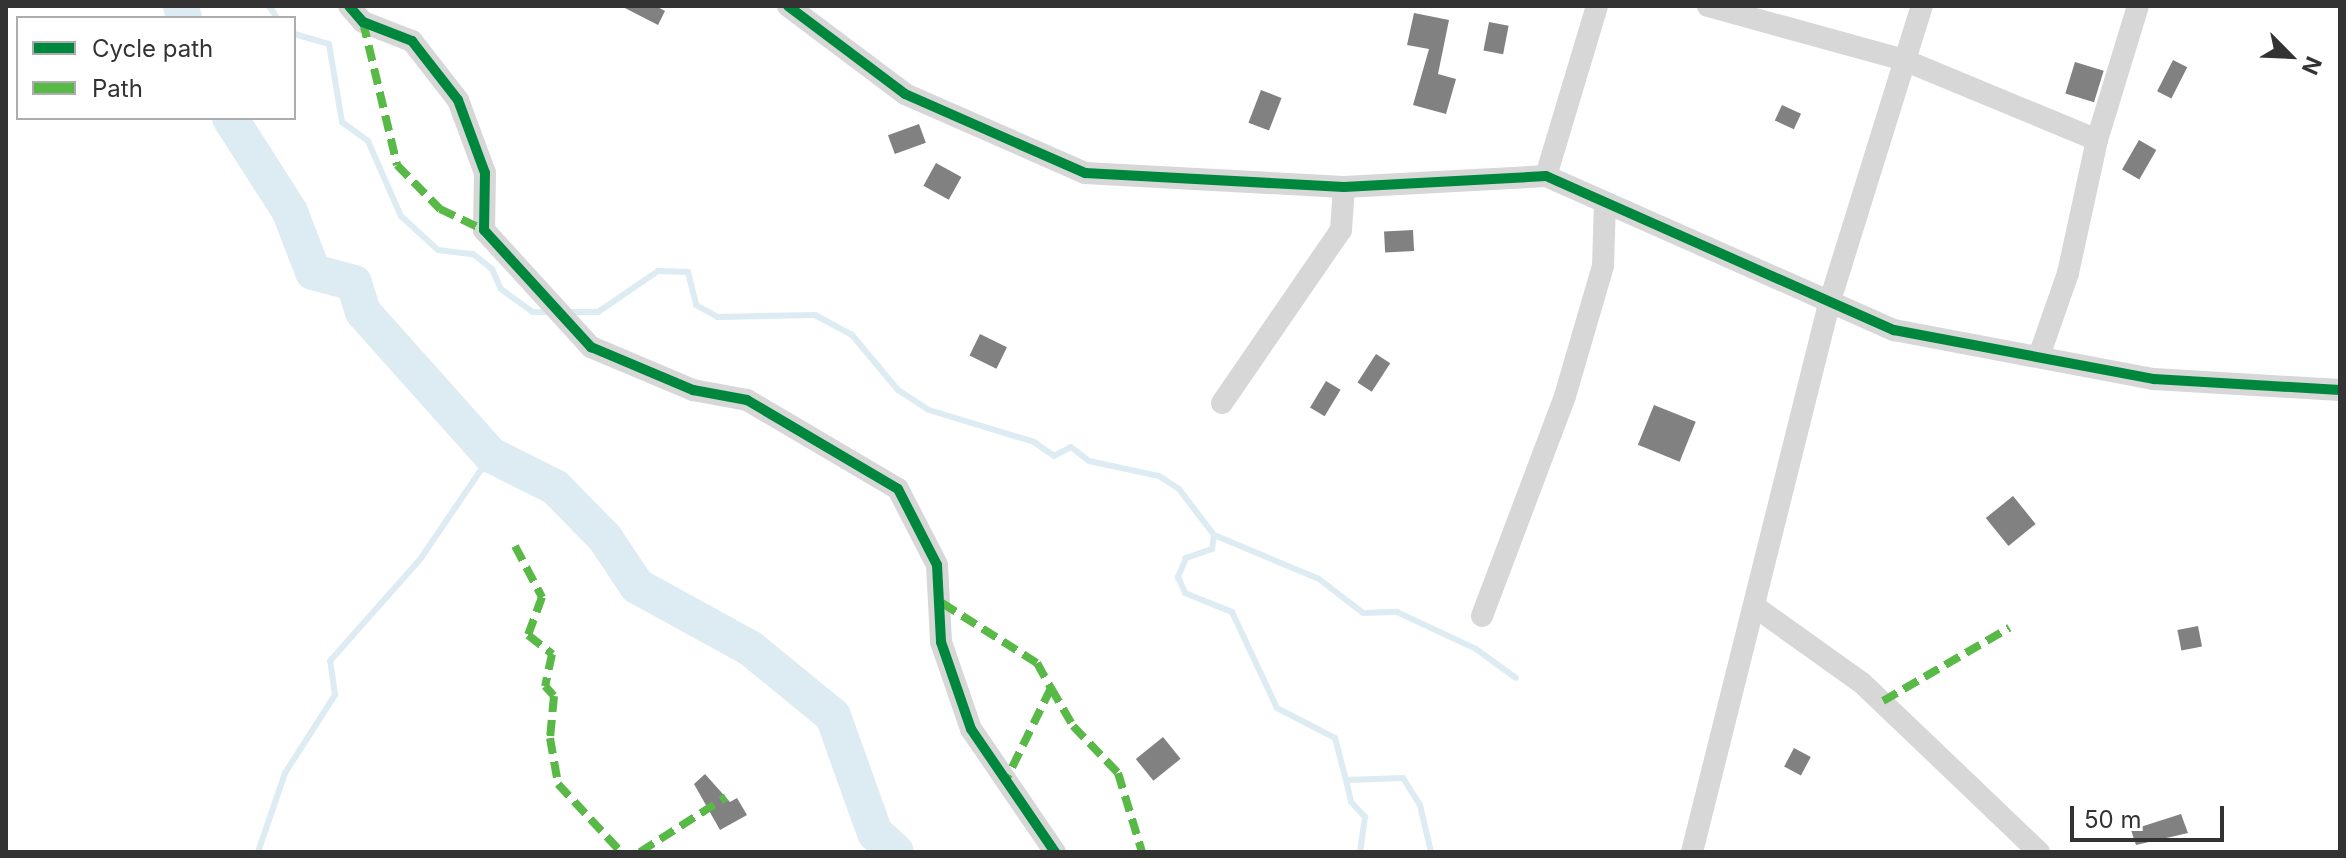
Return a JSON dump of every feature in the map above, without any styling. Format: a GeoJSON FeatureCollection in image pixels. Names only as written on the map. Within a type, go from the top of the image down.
{"type":"FeatureCollection","features":[{"type":"Feature","properties":{"kind":"street"},"geometry":{"type":"LineString","coordinates":[[788,6],[905,94],[1085,173],[1344,187],[1546,176],[1829,304],[1894,330],[2154,379],[2340,390]]}},
{"type":"Feature","properties":{"kind":"street"},"geometry":{"type":"LineString","coordinates":[[1546,176],[1597,6]]}},
{"type":"Feature","properties":{"kind":"street"},"geometry":{"type":"LineString","coordinates":[[1708,6],[1904,60],[2097,140]]}},
{"type":"Feature","properties":{"kind":"street"},"geometry":{"type":"LineString","coordinates":[[1692,852],[1829,304],[1922,6]]}},
{"type":"Feature","properties":{"kind":"street"},"geometry":{"type":"LineString","coordinates":[[2039,356],[2068,273],[2097,140],[2138,6]]}},
{"type":"Feature","properties":{"kind":"street"},"geometry":{"type":"LineString","coordinates":[[359,11],[412,41],[458,100],[485,173],[484,230],[591,347],[693,390],[747,400],[898,489],[937,565],[941,642],[971,729],[1055,852]]}},
{"type":"Feature","properties":{"kind":"street"},"geometry":{"type":"LineString","coordinates":[[1222,403],[1341,230],[1344,187]]}},
{"type":"Feature","properties":{"kind":"street"},"geometry":{"type":"LineString","coordinates":[[1482,616],[1565,396],[1603,266],[1605,203]]}},
{"type":"Feature","properties":{"kind":"street"},"geometry":{"type":"LineString","coordinates":[[1754,606],[1862,683],[2039,852]]}},
{"type":"Feature","properties":{"kind":"building"},"geometry":{"type":"Polygon","coordinates":[[[621,6],[656,6],[665,11],[658,25],[621,6]]]}},
{"type":"Feature","properties":{"kind":"building"},"geometry":{"type":"Polygon","coordinates":[[[1414,13],[1449,20],[1438,74],[1456,79],[1446,114],[1413,105],[1429,49],[1407,45],[1414,13]]]}},
{"type":"Feature","properties":{"kind":"building"},"geometry":{"type":"Polygon","coordinates":[[[1489,22],[1509,26],[1503,54],[1483,50],[1489,22]]]}},
{"type":"Feature","properties":{"kind":"building"},"geometry":{"type":"Polygon","coordinates":[[[2173,60],[2187,67],[2171,98],[2157,91],[2173,60]]]}},
{"type":"Feature","properties":{"kind":"building"},"geometry":{"type":"Polygon","coordinates":[[[2075,62],[2104,71],[2094,102],[2065,94],[2075,62]]]}},
{"type":"Feature","properties":{"kind":"building"},"geometry":{"type":"Polygon","coordinates":[[[1261,90],[1282,98],[1269,131],[1248,123],[1261,90]]]}},
{"type":"Feature","properties":{"kind":"building"},"geometry":{"type":"Polygon","coordinates":[[[1782,105],[1801,114],[1794,129],[1775,120],[1782,105]]]}},
{"type":"Feature","properties":{"kind":"building"},"geometry":{"type":"Polygon","coordinates":[[[919,124],[926,143],[895,154],[888,135],[919,124]]]}},
{"type":"Feature","properties":{"kind":"building"},"geometry":{"type":"Polygon","coordinates":[[[2139,140],[2156,150],[2139,179],[2122,169],[2139,140]]]}},
{"type":"Feature","properties":{"kind":"building"},"geometry":{"type":"Polygon","coordinates":[[[936,163],[961,177],[949,200],[923,186],[936,163]]]}},
{"type":"Feature","properties":{"kind":"building"},"geometry":{"type":"Polygon","coordinates":[[[1413,230],[1414,251],[1385,252],[1384,232],[1413,230]]]}},
{"type":"Feature","properties":{"kind":"building"},"geometry":{"type":"Polygon","coordinates":[[[980,334],[1007,347],[996,369],[969,356],[980,334]]]}},
{"type":"Feature","properties":{"kind":"building"},"geometry":{"type":"Polygon","coordinates":[[[1376,354],[1390,363],[1372,392],[1357,383],[1376,354]]]}},
{"type":"Feature","properties":{"kind":"building"},"geometry":{"type":"Polygon","coordinates":[[[1326,381],[1341,390],[1325,416],[1310,408],[1326,381]]]}},
{"type":"Feature","properties":{"kind":"building"},"geometry":{"type":"Polygon","coordinates":[[[1654,405],[1696,422],[1680,462],[1638,445],[1654,405]]]}},
{"type":"Feature","properties":{"kind":"building"},"geometry":{"type":"Polygon","coordinates":[[[2013,496],[2036,524],[2008,546],[1986,518],[2013,496]]]}},
{"type":"Feature","properties":{"kind":"building"},"geometry":{"type":"Polygon","coordinates":[[[2198,626],[2202,647],[2181,651],[2177,630],[2198,626]]]}},
{"type":"Feature","properties":{"kind":"building"},"geometry":{"type":"Polygon","coordinates":[[[1163,737],[1181,759],[1153,781],[1136,759],[1163,737]]]}},
{"type":"Feature","properties":{"kind":"building"},"geometry":{"type":"Polygon","coordinates":[[[1794,748],[1811,757],[1801,775],[1784,767],[1794,748]]]}},
{"type":"Feature","properties":{"kind":"building"},"geometry":{"type":"Polygon","coordinates":[[[705,774],[730,802],[737,798],[747,815],[720,830],[694,784],[705,774]]]}},
{"type":"Feature","properties":{"kind":"building"},"geometry":{"type":"Polygon","coordinates":[[[2181,814],[2188,833],[2136,845],[2131,830],[2181,814]]]}},
{"type":"Feature","properties":{"kind":"waterway"},"geometry":{"type":"LineString","coordinates":[[181,6],[184,16]]}},
{"type":"Feature","properties":{"kind":"waterway"},"geometry":{"type":"LineString","coordinates":[[269,6],[276,16]]}},
{"type":"Feature","properties":{"kind":"waterway"},"geometry":{"type":"LineString","coordinates":[[296,35],[329,44],[342,122],[368,141],[401,216],[438,250],[473,254],[492,269],[501,289],[533,312],[552,312]]}},
{"type":"Feature","properties":{"kind":"waterway"},"geometry":{"type":"LineString","coordinates":[[231,120],[290,212],[313,272],[354,283],[363,312],[491,455],[555,487],[605,538],[637,586],[750,648],[833,716],[875,833],[896,852]]}},
{"type":"Feature","properties":{"kind":"waterway"},"geometry":{"type":"LineString","coordinates":[[567,312],[598,312],[658,271],[688,272],[696,305],[718,317],[815,315],[852,335],[898,390],[929,410],[1034,442],[1054,456],[1071,447],[1089,461],[1159,476],[1179,489],[1214,535],[1212,549],[1186,558],[1178,577],[1185,593],[1232,612],[1277,708],[1335,738],[1346,780],[1403,778],[1420,805],[1431,852]]}},
{"type":"Feature","properties":{"kind":"waterway"},"geometry":{"type":"LineString","coordinates":[[258,852],[285,773],[335,695],[330,661],[421,558],[491,455]]}},
{"type":"Feature","properties":{"kind":"waterway"},"geometry":{"type":"LineString","coordinates":[[1214,535],[1319,579],[1363,613],[1397,612],[1476,649],[1516,678]]}},
{"type":"Feature","properties":{"kind":"waterway"},"geometry":{"type":"LineString","coordinates":[[1346,780],[1351,802],[1365,817],[1360,852]]}},
{"type":"Feature","properties":{"kind":"marked path"},"geometry":{"type":"LineString","coordinates":[[363,22],[397,165],[440,209],[484,230]]}},
{"type":"Feature","properties":{"kind":"marked path"},"geometry":{"type":"LineString","coordinates":[[515,546],[542,597],[528,635],[552,654],[545,686],[554,696],[550,738],[558,784],[621,852]]}},
{"type":"Feature","properties":{"kind":"marked path"},"geometry":{"type":"LineString","coordinates":[[942,603],[1037,663],[1051,688],[1005,782]]}},
{"type":"Feature","properties":{"kind":"marked path"},"geometry":{"type":"LineString","coordinates":[[1883,701],[2009,628]]}},
{"type":"Feature","properties":{"kind":"marked path"},"geometry":{"type":"LineString","coordinates":[[1051,688],[1073,726],[1118,773],[1142,852]]}},
{"type":"Feature","properties":{"kind":"marked path"},"geometry":{"type":"LineString","coordinates":[[640,852],[726,797]]}},
{"type":"Feature","properties":{"kind":"cycle path"},"geometry":{"type":"LineString","coordinates":[[349,6],[363,22],[412,41],[458,100],[485,173],[484,230],[591,347],[693,390],[747,400],[898,489],[937,565],[941,642],[971,729],[1055,852]]}},
{"type":"Feature","properties":{"kind":"cycle path"},"geometry":{"type":"LineString","coordinates":[[788,6],[905,94],[1085,173],[1344,187],[1546,176],[1894,330],[2154,379],[2340,390]]}}]}
